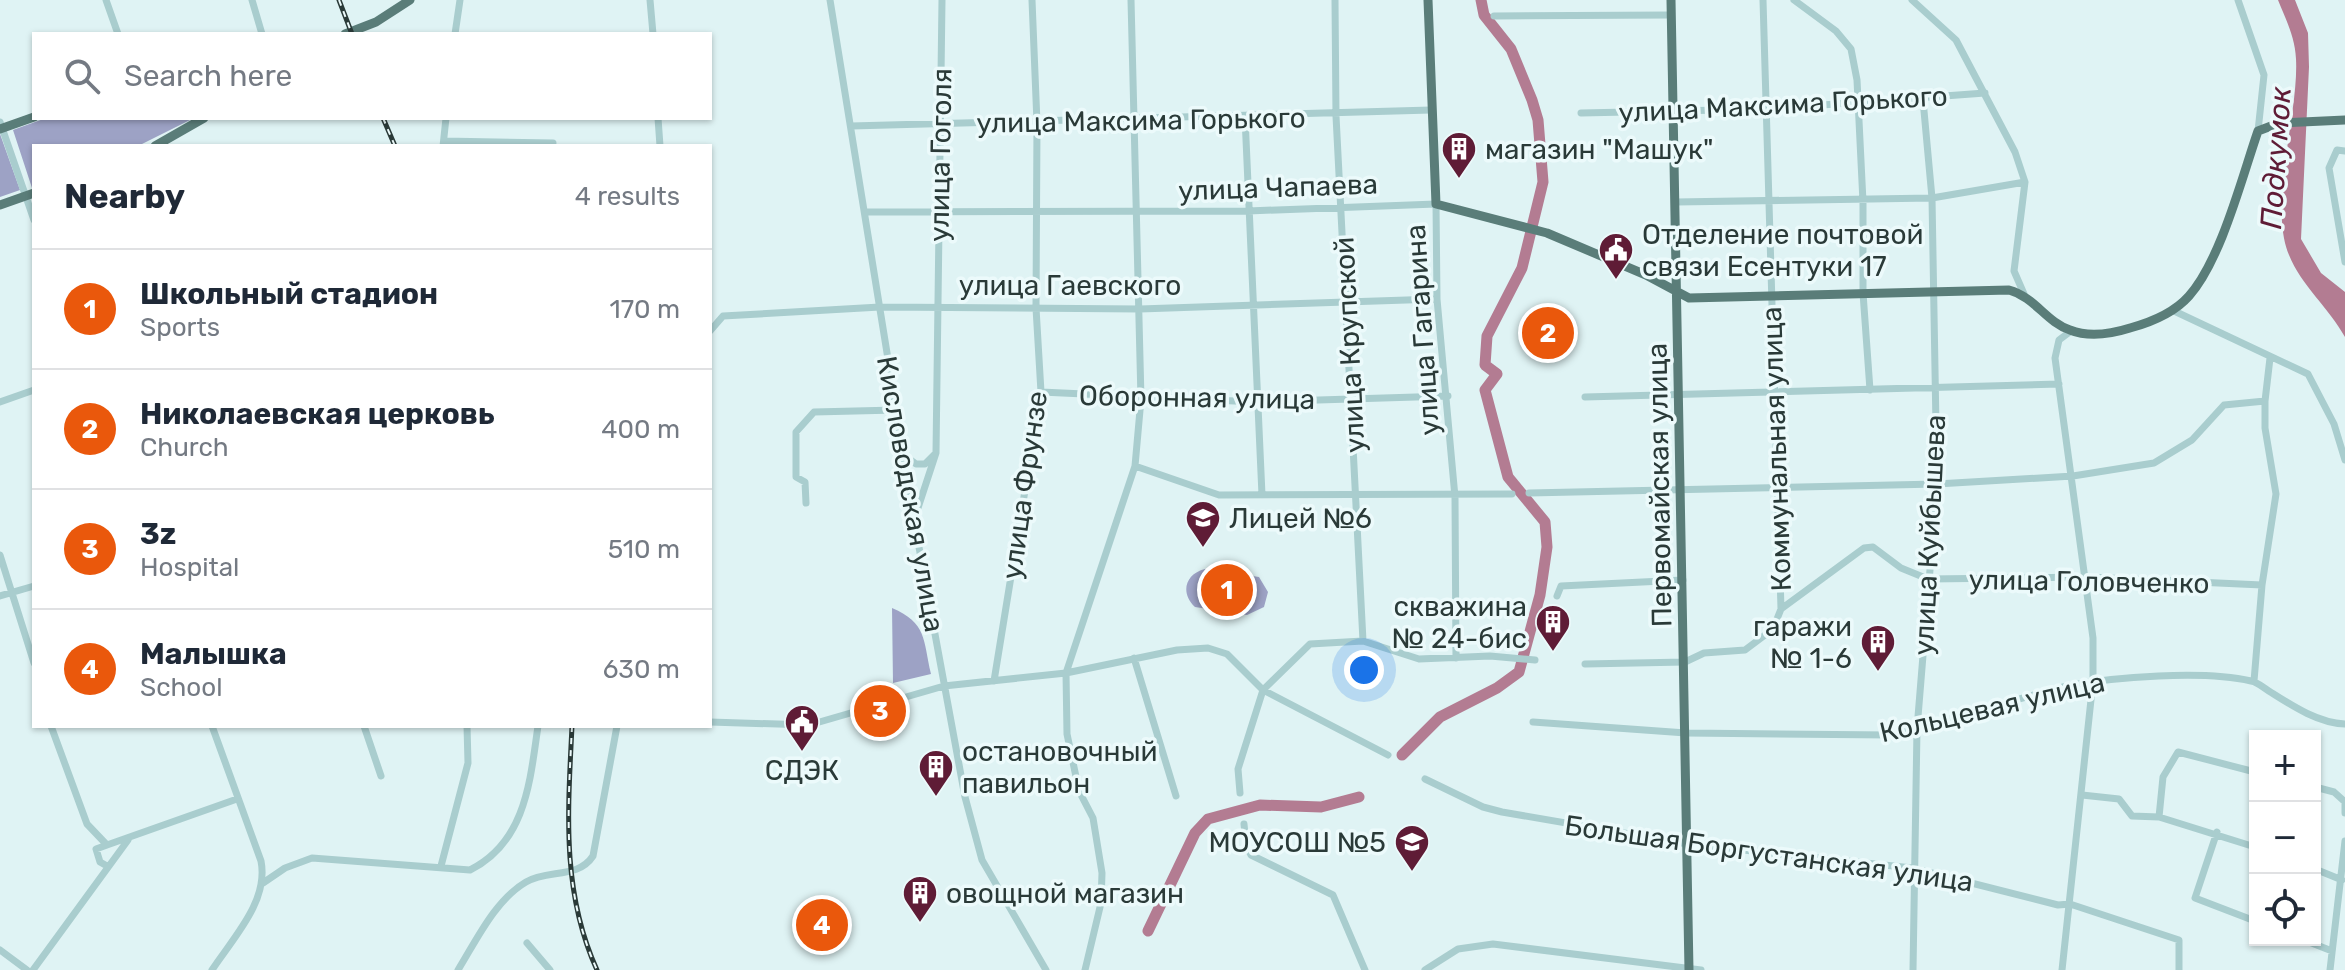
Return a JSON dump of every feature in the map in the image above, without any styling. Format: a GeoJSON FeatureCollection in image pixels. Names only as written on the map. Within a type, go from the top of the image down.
{"type":"FeatureCollection","features":[{"type":"Feature","properties":{"kind":"main road"},"geometry":{"type":"LineString","coordinates":[[350,32],[376,22],[410,0]]}},
{"type":"Feature","properties":{"kind":"main road","name":"улица Гагарина"},"geometry":{"type":"LineString","coordinates":[[1428,0],[1436,204]]}},
{"type":"Feature","properties":{"kind":"main road","name":"Первомайская улица"},"geometry":{"type":"LineString","coordinates":[[1671,0],[1689,970]]}},
{"type":"Feature","properties":{"kind":"main road"},"geometry":{"type":"LineString","coordinates":[[1,126],[32,118]]}},
{"type":"Feature","properties":{"kind":"main road"},"geometry":{"type":"LineString","coordinates":[[162,144],[201,120]]}},
{"type":"Feature","properties":{"kind":"main road"},"geometry":{"type":"LineString","coordinates":[[1676,291],[1699,299],[2009,290],[2024,294],[2057,324],[2071,331],[2113,333],[2172,310],[2198,285],[2211,262],[2258,131],[2279,123],[2345,120]]}},
{"type":"Feature","properties":{"kind":"main road"},"geometry":{"type":"LineString","coordinates":[[0,205],[30,194]]}},
{"type":"Feature","properties":{"kind":"main road","name":"улица Чапаева"},"geometry":{"type":"LineString","coordinates":[[1436,204],[1547,233],[1676,291]]}},
{"type":"Feature","properties":{"kind":"street"},"geometry":{"type":"LineString","coordinates":[[106,0],[117,32]]}},
{"type":"Feature","properties":{"kind":"street"},"geometry":{"type":"LineString","coordinates":[[252,0],[261,32]]}},
{"type":"Feature","properties":{"kind":"street"},"geometry":{"type":"LineString","coordinates":[[455,32],[460,0]]}},
{"type":"Feature","properties":{"kind":"street"},"geometry":{"type":"LineString","coordinates":[[650,0],[653,32]]}},
{"type":"Feature","properties":{"kind":"street","name":"Кисловодская улица"},"geometry":{"type":"LineString","coordinates":[[830,0],[914,520],[965,797],[982,860],[1046,970]]}},
{"type":"Feature","properties":{"kind":"street","name":"улица Гоголя"},"geometry":{"type":"LineString","coordinates":[[914,520],[936,453],[942,0]]}},
{"type":"Feature","properties":{"kind":"street","name":"улица Фрунзе"},"geometry":{"type":"LineString","coordinates":[[994,681],[1041,392],[1036,308],[1037,123],[1032,0]]}},
{"type":"Feature","properties":{"kind":"street"},"geometry":{"type":"LineString","coordinates":[[1085,970],[1101,903],[1102,873],[1097,833],[1079,791],[1067,734],[1066,673],[1135,466],[1141,399],[1139,212],[1131,0]]}},
{"type":"Feature","properties":{"kind":"street","name":"улица Крупской"},"geometry":{"type":"LineString","coordinates":[[1335,0],[1336,116],[1363,641]]}},
{"type":"Feature","properties":{"kind":"street","name":"Коммунальная улица"},"geometry":{"type":"LineString","coordinates":[[1763,0],[1781,609]]}},
{"type":"Feature","properties":{"kind":"street"},"geometry":{"type":"LineString","coordinates":[[1794,0],[1836,31],[1851,49],[1859,102],[1863,293],[1870,390]]}},
{"type":"Feature","properties":{"kind":"street"},"geometry":{"type":"LineString","coordinates":[[1912,0],[1956,40],[2015,152],[2025,182],[2014,271],[2024,294]]}},
{"type":"Feature","properties":{"kind":"street"},"geometry":{"type":"LineString","coordinates":[[2238,0],[2264,75],[2258,131]]}},
{"type":"Feature","properties":{"kind":"street"},"geometry":{"type":"LineString","coordinates":[[1494,16],[1671,15]]}},
{"type":"Feature","properties":{"kind":"street","name":"улица Максима Горького"},"geometry":{"type":"LineString","coordinates":[[1581,113],[1767,109],[1923,100],[1985,93]]}},
{"type":"Feature","properties":{"kind":"street","name":"улица Куйбышева"},"geometry":{"type":"LineString","coordinates":[[1913,970],[1912,868],[1917,729],[1937,484],[1932,198],[1923,100]]}},
{"type":"Feature","properties":{"kind":"street","name":"улица Максима Горького"},"geometry":{"type":"LineString","coordinates":[[851,126],[1336,116],[1431,110]]}},
{"type":"Feature","properties":{"kind":"street"},"geometry":{"type":"LineString","coordinates":[[1245,117],[1262,495]]}},
{"type":"Feature","properties":{"kind":"street"},"geometry":{"type":"LineString","coordinates":[[446,120],[443,143],[553,143]]}},
{"type":"Feature","properties":{"kind":"street"},"geometry":{"type":"LineString","coordinates":[[658,120],[660,144]]}},
{"type":"Feature","properties":{"kind":"street"},"geometry":{"type":"LineString","coordinates":[[1,126],[30,194]]}},
{"type":"Feature","properties":{"kind":"street"},"geometry":{"type":"LineString","coordinates":[[2341,151],[2329,168],[2345,262]]}},
{"type":"Feature","properties":{"kind":"street"},"geometry":{"type":"LineString","coordinates":[[1676,202],[1863,202],[1932,198],[2025,182]]}},
{"type":"Feature","properties":{"kind":"street","name":"улица Чапаева"},"geometry":{"type":"LineString","coordinates":[[865,212],[1248,211],[1436,204]]}},
{"type":"Feature","properties":{"kind":"street","name":"улица Гагарина"},"geometry":{"type":"LineString","coordinates":[[1436,204],[1437,299],[1455,497],[1456,658]]}},
{"type":"Feature","properties":{"kind":"street","name":"улица Гаевского"},"geometry":{"type":"LineString","coordinates":[[712,329],[723,316],[736,313],[880,307],[1140,309],[1437,299]]}},
{"type":"Feature","properties":{"kind":"street"},"geometry":{"type":"LineString","coordinates":[[2172,310],[2308,374],[2334,424],[2345,460]]}},
{"type":"Feature","properties":{"kind":"street"},"geometry":{"type":"LineString","coordinates":[[2062,970],[2093,681],[2093,638],[2087,577],[2055,358],[2059,340],[2071,331]]}},
{"type":"Feature","properties":{"kind":"street"},"geometry":{"type":"LineString","coordinates":[[2254,681],[2262,585],[2276,494],[2265,428],[2270,358]]}},
{"type":"Feature","properties":{"kind":"street"},"geometry":{"type":"LineString","coordinates":[[1585,397],[2059,384]]}},
{"type":"Feature","properties":{"kind":"street"},"geometry":{"type":"LineString","coordinates":[[0,402],[32,391]]}},
{"type":"Feature","properties":{"kind":"street","name":"Оборонная улица"},"geometry":{"type":"LineString","coordinates":[[1041,392],[1256,402],[1448,396]]}},
{"type":"Feature","properties":{"kind":"street"},"geometry":{"type":"LineString","coordinates":[[1529,493],[1681,487],[1937,484],[2073,476],[2154,463],[2192,440],[2224,405],[2265,401]]}},
{"type":"Feature","properties":{"kind":"street"},"geometry":{"type":"LineString","coordinates":[[806,503],[805,482],[796,477],[796,432],[814,412],[896,410]]}},
{"type":"Feature","properties":{"kind":"street"},"geometry":{"type":"LineString","coordinates":[[904,455],[916,464],[925,464],[936,453]]}},
{"type":"Feature","properties":{"kind":"street"},"geometry":{"type":"LineString","coordinates":[[1135,466],[1219,495],[1455,497],[1512,494]]}},
{"type":"Feature","properties":{"kind":"street","name":"улица Головченко"},"geometry":{"type":"LineString","coordinates":[[1585,664],[1685,662],[1704,653],[1745,650],[1773,629],[1781,609],[1864,548],[1873,547],[1901,568],[1928,579],[2087,577],[2262,585]]}},
{"type":"Feature","properties":{"kind":"street"},"geometry":{"type":"LineString","coordinates":[[0,555],[32,657]]}},
{"type":"Feature","properties":{"kind":"street"},"geometry":{"type":"LineString","coordinates":[[1557,596],[1561,586],[1683,580]]}},
{"type":"Feature","properties":{"kind":"street"},"geometry":{"type":"LineString","coordinates":[[0,596],[32,587]]}},
{"type":"Feature","properties":{"kind":"street"},"geometry":{"type":"LineString","coordinates":[[1240,793],[1238,769],[1263,690],[1310,644],[1363,641],[1419,659],[1535,660]]}},
{"type":"Feature","properties":{"kind":"street"},"geometry":{"type":"LineString","coordinates":[[712,722],[809,725],[944,686],[1066,673],[1134,658],[1208,648],[1227,654],[1263,690],[1388,755]]}},
{"type":"Feature","properties":{"kind":"street"},"geometry":{"type":"LineString","coordinates":[[1134,658],[1176,796]]}},
{"type":"Feature","properties":{"kind":"street","name":"Кольцевая улица"},"geometry":{"type":"LineString","coordinates":[[1533,722],[1686,733],[1890,735],[1999,703],[2093,681],[2170,677],[2254,681],[2306,712],[2330,723],[2345,724]]}},
{"type":"Feature","properties":{"kind":"street"},"geometry":{"type":"LineString","coordinates":[[52,728],[87,824],[107,845]]}},
{"type":"Feature","properties":{"kind":"street"},"geometry":{"type":"LineString","coordinates":[[212,970],[251,911],[263,883],[261,861],[213,728]]}},
{"type":"Feature","properties":{"kind":"street"},"geometry":{"type":"LineString","coordinates":[[365,728],[381,776]]}},
{"type":"Feature","properties":{"kind":"street"},"geometry":{"type":"LineString","coordinates":[[441,866],[468,763],[467,728]]}},
{"type":"Feature","properties":{"kind":"street"},"geometry":{"type":"LineString","coordinates":[[263,883],[285,868],[312,858],[470,870],[485,862],[513,829],[526,806],[538,728]]}},
{"type":"Feature","properties":{"kind":"street"},"geometry":{"type":"LineString","coordinates":[[458,970],[497,910],[516,889],[535,878],[581,869],[593,856],[617,728]]}},
{"type":"Feature","properties":{"kind":"street"},"geometry":{"type":"LineString","coordinates":[[2159,817],[2163,777],[2178,752],[2249,770]]}},
{"type":"Feature","properties":{"kind":"street","name":"Большая Боргустанская улица"},"geometry":{"type":"LineString","coordinates":[[1425,779],[1483,807],[1502,812],[1688,844],[1912,868],[2049,903],[2070,904],[2179,940],[2179,970]]}},
{"type":"Feature","properties":{"kind":"street"},"geometry":{"type":"LineString","coordinates":[[2321,789],[2334,792],[2345,802],[2345,813]]}},
{"type":"Feature","properties":{"kind":"street"},"geometry":{"type":"LineString","coordinates":[[2082,795],[2119,799],[2132,816],[2159,817],[2217,832],[2249,845]]}},
{"type":"Feature","properties":{"kind":"street"},"geometry":{"type":"LineString","coordinates":[[107,866],[100,862],[96,849],[237,799]]}},
{"type":"Feature","properties":{"kind":"street"},"geometry":{"type":"LineString","coordinates":[[1244,824],[1246,845],[1251,855],[1333,895],[1365,970]]}},
{"type":"Feature","properties":{"kind":"street"},"geometry":{"type":"LineString","coordinates":[[2217,832],[2195,898],[2249,919]]}},
{"type":"Feature","properties":{"kind":"street"},"geometry":{"type":"LineString","coordinates":[[33,970],[128,840]]}},
{"type":"Feature","properties":{"kind":"street"},"geometry":{"type":"LineString","coordinates":[[2330,970],[2345,841]]}},
{"type":"Feature","properties":{"kind":"street"},"geometry":{"type":"LineString","coordinates":[[2321,871],[2342,880]]}},
{"type":"Feature","properties":{"kind":"street"},"geometry":{"type":"LineString","coordinates":[[527,943],[550,970]]}},
{"type":"Feature","properties":{"kind":"street"},"geometry":{"type":"LineString","coordinates":[[1425,970],[1458,949],[1493,944],[1701,970]]}},
{"type":"Feature","properties":{"kind":"street"},"geometry":{"type":"LineString","coordinates":[[2319,946],[2332,951]]}},
{"type":"Feature","properties":{"kind":"street"},"geometry":{"type":"LineString","coordinates":[[0,950],[27,970]]}},
{"type":"Feature","properties":{"kind":"shaded area"},"geometry":{"type":"Polygon","coordinates":[[[2278,0],[2295,0],[2308,33],[2301,239],[2321,273],[2345,292],[2345,337],[2294,266],[2283,234],[2283,185],[2296,59],[2292,36],[2278,0]]]}},
{"type":"Feature","properties":{"kind":"shaded area"},"geometry":{"type":"Polygon","coordinates":[[[40,120],[190,120],[142,144],[32,144],[32,188],[13,130],[40,120]]]}},
{"type":"Feature","properties":{"kind":"shaded area"},"geometry":{"type":"Polygon","coordinates":[[[0,134],[20,190],[0,197],[0,134]]]}},
{"type":"Feature","properties":{"kind":"shaded area"},"geometry":{"type":"Polygon","coordinates":[[[1205,569],[1259,577],[1268,592],[1264,607],[1247,615],[1195,607],[1187,596],[1187,585],[1193,575],[1205,569]]]}},
{"type":"Feature","properties":{"kind":"shaded area"},"geometry":{"type":"Polygon","coordinates":[[[892,608],[918,626],[931,674],[893,683],[892,608]]]}},
{"type":"Feature","properties":{"kind":"waterway"},"geometry":{"type":"LineString","coordinates":[[1402,755],[1440,717],[1497,688],[1519,672],[1540,595],[1547,547],[1545,522],[1508,477],[1485,390],[1497,374],[1485,365],[1487,336],[1522,268],[1543,182],[1538,120],[1532,100],[1511,49],[1484,15],[1481,0]]}},
{"type":"Feature","properties":{"kind":"waterway"},"geometry":{"type":"LineString","coordinates":[[1148,931],[1195,833],[1208,819],[1260,805],[1321,807],[1359,797]]}},
{"type":"Feature","properties":{"kind":"railway"},"geometry":{"type":"LineString","coordinates":[[339,0],[351,32]]}},
{"type":"Feature","properties":{"kind":"railway"},"geometry":{"type":"LineString","coordinates":[[384,120],[394,144]]}},
{"type":"Feature","properties":{"kind":"railway"},"geometry":{"type":"LineString","coordinates":[[572,728],[569,819],[572,880],[585,940],[597,970]]}},
{"type":"Feature","properties":{"kind":"place","name":"магазин \"Машук\""},"geometry":{"type":"Point","coordinates":[1459,180]}},
{"type":"Feature","properties":{"kind":"place","name":"Отделение почтовой связи Есентуки 17"},"geometry":{"type":"Point","coordinates":[1616,281]}},
{"type":"Feature","properties":{"kind":"place","name":"Николаевская церковь"},"geometry":{"type":"Point","coordinates":[1548,333]}},
{"type":"Feature","properties":{"kind":"place","name":"Лицей №6"},"geometry":{"type":"Point","coordinates":[1203,549]}},
{"type":"Feature","properties":{"kind":"place","name":"Школьный стадион"},"geometry":{"type":"Point","coordinates":[1227,590]}},
{"type":"Feature","properties":{"kind":"place","name":"скважина № 24-бис"},"geometry":{"type":"Point","coordinates":[1553,653]}},
{"type":"Feature","properties":{"kind":"place","name":"гаражи № 1-6"},"geometry":{"type":"Point","coordinates":[1878,673]}},
{"type":"Feature","properties":{"kind":"place","name":"3z"},"geometry":{"type":"Point","coordinates":[880,711]}},
{"type":"Feature","properties":{"kind":"place","name":"СДЭК"},"geometry":{"type":"Point","coordinates":[802,753]}},
{"type":"Feature","properties":{"kind":"place","name":"остановочный павильон"},"geometry":{"type":"Point","coordinates":[936,798]}},
{"type":"Feature","properties":{"kind":"place","name":"МОУСОШ №5"},"geometry":{"type":"Point","coordinates":[1412,873]}},
{"type":"Feature","properties":{"kind":"place","name":"овощной магазин"},"geometry":{"type":"Point","coordinates":[920,924]}},
{"type":"Feature","properties":{"kind":"place","name":"Малышка"},"geometry":{"type":"Point","coordinates":[822,925]}},
{"type":"Feature","properties":{"kind":"water label","name":"Подкумок"},"geometry":{"type":"Point","coordinates":[2276,158]}}]}
